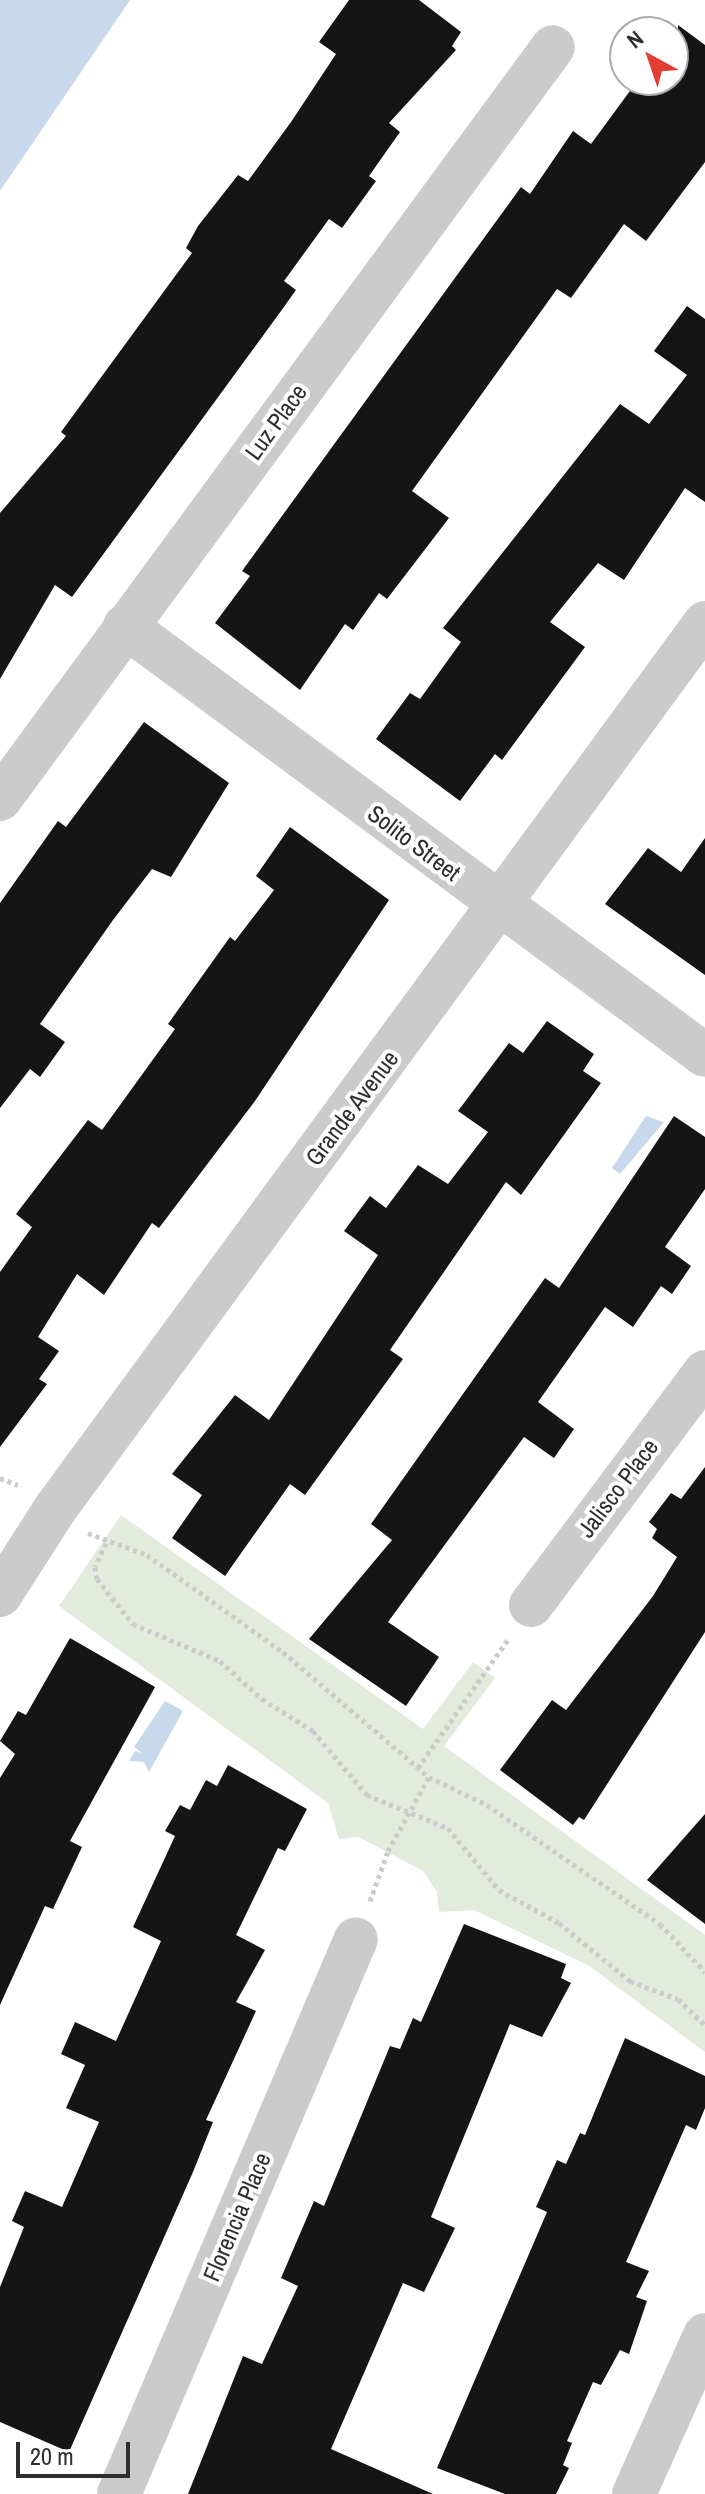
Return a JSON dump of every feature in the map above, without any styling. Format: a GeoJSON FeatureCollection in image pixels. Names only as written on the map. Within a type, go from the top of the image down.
{"type":"FeatureCollection","features":[{"type":"Feature","properties":{"kind":"street","name":"Luz Place"},"geometry":{"type":"LineString","coordinates":[[0,799],[553,47]]}},
{"type":"Feature","properties":{"kind":"street","name":"Grande Avenue"},"geometry":{"type":"LineString","coordinates":[[0,1595],[55,1509],[500,908],[705,623]]}},
{"type":"Feature","properties":{"kind":"street","name":"Solito Street"},"geometry":{"type":"LineString","coordinates":[[125,626],[500,908],[705,1055]]}},
{"type":"Feature","properties":{"kind":"street","name":"Jalisco Place"},"geometry":{"type":"LineString","coordinates":[[531,1605],[705,1372]]}},
{"type":"Feature","properties":{"kind":"street","name":"Florencia Place"},"geometry":{"type":"LineString","coordinates":[[119,2494],[356,1939]]}},
{"type":"Feature","properties":{"kind":"street"},"geometry":{"type":"LineString","coordinates":[[634,2494],[705,2335]]}},
{"type":"Feature","properties":{"kind":"path"},"geometry":{"type":"LineString","coordinates":[[0,1478],[18,1485]]}},
{"type":"Feature","properties":{"kind":"path"},"geometry":{"type":"LineString","coordinates":[[86,1531],[106,1543],[147,1555],[283,1652],[429,1777],[487,1805],[660,1924],[705,1972]]}},
{"type":"Feature","properties":{"kind":"path"},"geometry":{"type":"LineString","coordinates":[[106,1543],[95,1567],[97,1579],[133,1624],[220,1661],[262,1699],[313,1731],[367,1795],[448,1828],[499,1890],[559,1923],[630,1981],[678,1999],[705,2025]]}},
{"type":"Feature","properties":{"kind":"path"},"geometry":{"type":"LineString","coordinates":[[418,1768],[531,1605]]}},
{"type":"Feature","properties":{"kind":"path"},"geometry":{"type":"LineString","coordinates":[[356,1939],[409,1812],[429,1777]]}},
{"type":"Feature","properties":{"kind":"green space"},"geometry":{"type":"Polygon","coordinates":[[[121,1515],[423,1729],[473,1662],[495,1678],[444,1746],[705,1935],[705,2052],[589,1966],[474,1910],[439,1912],[437,1892],[423,1871],[359,1837],[339,1839],[328,1803],[59,1606],[121,1515]]]}},
{"type":"Feature","properties":{"kind":"water"},"geometry":{"type":"Polygon","coordinates":[[[0,0],[130,0],[0,191],[0,0]]]}},
{"type":"Feature","properties":{"kind":"water"},"geometry":{"type":"Polygon","coordinates":[[[646,1116],[664,1122],[620,1174],[612,1168],[646,1116]]]}},
{"type":"Feature","properties":{"kind":"water"},"geometry":{"type":"Polygon","coordinates":[[[165,1701],[183,1711],[149,1772],[144,1762],[129,1761],[135,1751],[142,1753],[134,1747],[165,1701]]]}},
{"type":"Feature","properties":{"kind":"building"},"geometry":{"type":"Polygon","coordinates":[[[349,0],[419,0],[461,32],[452,46],[456,50],[389,123],[400,132],[369,176],[376,181],[342,228],[329,219],[284,281],[296,290],[281,311],[72,597],[55,585],[0,679],[0,513],[66,436],[61,432],[192,253],[186,248],[198,226],[238,175],[248,181],[291,122],[336,54],[319,42],[349,0]]]}},
{"type":"Feature","properties":{"kind":"building"},"geometry":{"type":"Polygon","coordinates":[[[689,33],[705,45],[705,162],[646,241],[624,224],[571,298],[557,289],[412,491],[449,518],[387,599],[379,593],[353,630],[345,624],[300,690],[215,623],[250,576],[242,571],[521,187],[530,194],[573,131],[591,144],[626,96],[689,96],[689,33]]]}},
{"type":"Feature","properties":{"kind":"building"},"geometry":{"type":"Polygon","coordinates":[[[687,306],[705,319],[705,502],[685,488],[624,580],[598,563],[550,622],[585,647],[502,760],[495,754],[460,801],[376,739],[410,693],[420,699],[461,642],[443,628],[620,404],[649,424],[687,375],[654,351],[687,306]]]}},
{"type":"Feature","properties":{"kind":"building"},"geometry":{"type":"Polygon","coordinates":[[[144,722],[229,783],[171,877],[152,869],[113,920],[40,1024],[65,1042],[40,1077],[30,1069],[0,1108],[0,903],[58,821],[66,827],[144,722]]]}},
{"type":"Feature","properties":{"kind":"building"},"geometry":{"type":"Polygon","coordinates":[[[290,827],[389,900],[255,1101],[159,1228],[152,1223],[104,1295],[77,1274],[38,1337],[59,1351],[39,1379],[47,1384],[0,1447],[0,1272],[32,1227],[16,1214],[88,1120],[102,1130],[175,1029],[168,1024],[230,937],[235,941],[274,890],[256,876],[290,827]]]}},
{"type":"Feature","properties":{"kind":"building"},"geometry":{"type":"Polygon","coordinates":[[[705,838],[705,975],[605,904],[648,848],[681,872],[705,838]]]}},
{"type":"Feature","properties":{"kind":"building"},"geometry":{"type":"Polygon","coordinates":[[[547,1021],[594,1054],[583,1071],[601,1083],[521,1195],[506,1182],[390,1350],[403,1359],[305,1495],[290,1484],[225,1576],[172,1538],[202,1495],[172,1474],[235,1395],[269,1420],[378,1255],[344,1231],[370,1196],[386,1208],[418,1165],[448,1184],[488,1132],[458,1111],[509,1043],[523,1053],[547,1021]]]}},
{"type":"Feature","properties":{"kind":"building"},"geometry":{"type":"Polygon","coordinates":[[[674,1116],[705,1137],[705,1189],[665,1247],[691,1266],[672,1294],[661,1286],[633,1327],[605,1307],[538,1402],[574,1429],[554,1458],[524,1437],[388,1622],[439,1657],[406,1706],[309,1639],[392,1540],[371,1524],[545,1278],[559,1288],[674,1116]]]}},
{"type":"Feature","properties":{"kind":"building"},"geometry":{"type":"Polygon","coordinates":[[[705,1467],[705,1632],[584,1820],[579,1817],[573,1825],[500,1770],[552,1700],[566,1710],[653,1596],[677,1557],[652,1538],[657,1529],[649,1522],[671,1493],[681,1499],[705,1467]]]}},
{"type":"Feature","properties":{"kind":"building"},"geometry":{"type":"Polygon","coordinates":[[[70,1638],[155,1687],[70,1841],[82,1847],[53,1909],[45,1906],[0,2005],[0,1778],[15,1754],[0,1741],[18,1711],[26,1715],[70,1638]]]}},
{"type":"Feature","properties":{"kind":"building"},"geometry":{"type":"Polygon","coordinates":[[[228,1765],[307,1809],[285,1851],[278,1848],[236,1935],[265,1950],[236,2002],[256,2011],[206,2120],[213,2122],[193,2172],[69,2452],[0,2422],[0,2287],[24,2227],[12,2221],[25,2191],[62,2207],[99,2122],[66,2108],[85,2065],[61,2054],[75,2022],[116,2041],[161,1941],[133,1927],[175,1836],[165,1831],[180,1805],[190,1810],[206,1780],[217,1786],[228,1765]]]}},
{"type":"Feature","properties":{"kind":"building"},"geometry":{"type":"Polygon","coordinates":[[[705,1814],[705,1924],[647,1880],[705,1814]]]}},
{"type":"Feature","properties":{"kind":"building"},"geometry":{"type":"Polygon","coordinates":[[[464,1924],[566,1964],[561,1978],[571,1983],[542,2037],[510,2024],[431,2217],[455,2228],[424,2292],[403,2283],[331,2449],[433,2494],[188,2494],[243,2356],[262,2364],[298,2286],[281,2278],[314,2201],[324,2206],[390,2046],[400,2049],[413,2018],[421,2022],[464,1924]]]}},
{"type":"Feature","properties":{"kind":"building"},"geometry":{"type":"Polygon","coordinates":[[[625,2038],[705,2076],[705,2108],[696,2130],[686,2125],[626,2262],[649,2271],[636,2297],[647,2301],[629,2354],[620,2350],[601,2385],[593,2382],[567,2441],[572,2443],[563,2465],[569,2468],[556,2494],[505,2494],[437,2468],[547,2212],[536,2207],[557,2160],[566,2164],[580,2133],[585,2135],[625,2038]]]}}]}
